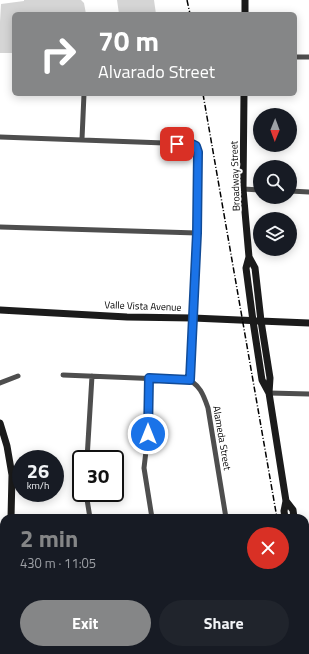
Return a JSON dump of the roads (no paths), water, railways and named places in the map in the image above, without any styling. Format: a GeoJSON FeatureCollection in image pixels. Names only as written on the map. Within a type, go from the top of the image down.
{"type":"FeatureCollection","features":[{"type":"Feature","properties":{"kind":"main road"},"geometry":{"type":"LineString","coordinates":[[245,12],[246,0]]}},
{"type":"Feature","properties":{"kind":"main road","name":"Broadway Street"},"geometry":{"type":"LineString","coordinates":[[244,96],[243,189],[249,257],[246,268],[262,380],[269,393]]}},
{"type":"Feature","properties":{"kind":"main road","name":"Broadway Street"},"geometry":{"type":"LineString","coordinates":[[249,257],[255,268],[270,378],[269,393],[286,501],[284,514]]}},
{"type":"Feature","properties":{"kind":"main road","name":"Valle Vista Avenue"},"geometry":{"type":"LineString","coordinates":[[0,310],[127,317],[309,323]]}},
{"type":"Feature","properties":{"kind":"main road"},"geometry":{"type":"LineString","coordinates":[[0,423],[7,446],[12,474],[12,514]]}},
{"type":"Feature","properties":{"kind":"main road","name":"Broadway Street"},"geometry":{"type":"LineString","coordinates":[[286,501],[293,510],[294,514]]}},
{"type":"Feature","properties":{"kind":"street"},"geometry":{"type":"LineString","coordinates":[[297,57],[309,57]]}},
{"type":"Feature","properties":{"kind":"street"},"geometry":{"type":"LineString","coordinates":[[82,139],[84,96]]}},
{"type":"Feature","properties":{"kind":"street"},"geometry":{"type":"LineString","coordinates":[[0,137],[192,144],[196,146],[198,150],[197,233],[190,380],[63,375]]}},
{"type":"Feature","properties":{"kind":"street"},"geometry":{"type":"LineString","coordinates":[[243,189],[253,190]]}},
{"type":"Feature","properties":{"kind":"street"},"geometry":{"type":"LineString","coordinates":[[297,191],[309,192]]}},
{"type":"Feature","properties":{"kind":"street"},"geometry":{"type":"LineString","coordinates":[[0,227],[197,233]]}},
{"type":"Feature","properties":{"kind":"street"},"geometry":{"type":"LineString","coordinates":[[0,383],[18,376]]}},
{"type":"Feature","properties":{"kind":"street"},"geometry":{"type":"LineString","coordinates":[[88,450],[92,376]]}},
{"type":"Feature","properties":{"kind":"street"},"geometry":{"type":"LineString","coordinates":[[149,378],[148,434],[144,468],[151,514]]}},
{"type":"Feature","properties":{"kind":"street","name":"Alameda Street"},"geometry":{"type":"LineString","coordinates":[[190,380],[196,384],[203,395],[208,408],[225,514]]}},
{"type":"Feature","properties":{"kind":"street"},"geometry":{"type":"LineString","coordinates":[[269,393],[309,394]]}},
{"type":"Feature","properties":{"kind":"street"},"geometry":{"type":"LineString","coordinates":[[87,502],[89,514]]}},
{"type":"Feature","properties":{"kind":"railway"},"geometry":{"type":"LineString","coordinates":[[187,0],[190,12]]}},
{"type":"Feature","properties":{"kind":"railway"},"geometry":{"type":"LineString","coordinates":[[203,96],[276,514]]}}]}
